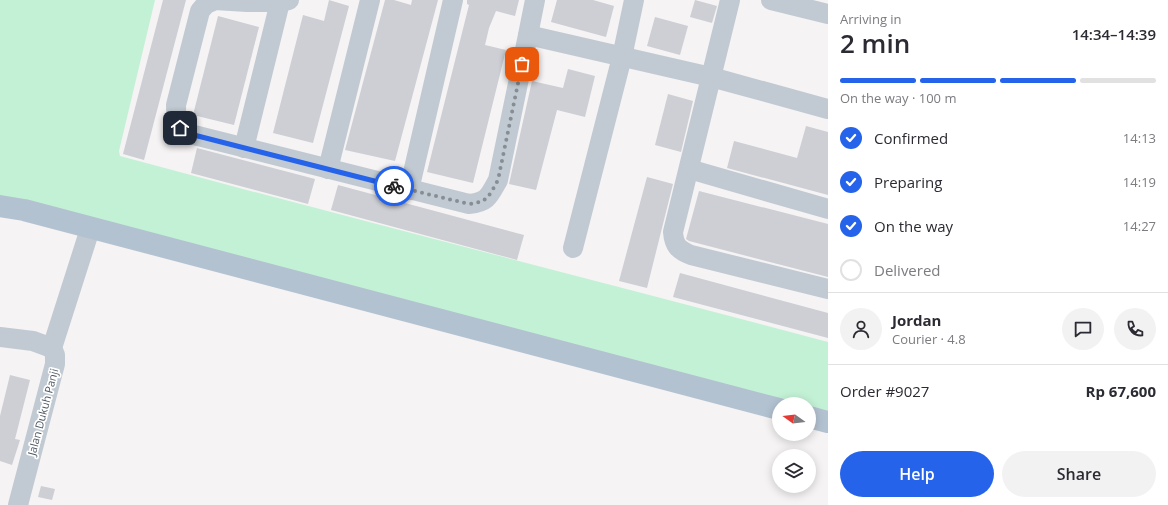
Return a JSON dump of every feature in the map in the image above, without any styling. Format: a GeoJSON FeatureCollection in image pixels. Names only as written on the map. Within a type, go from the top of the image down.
{"type":"FeatureCollection","features":[{"type":"Feature","properties":{"kind":"main road"},"geometry":{"type":"LineString","coordinates":[[0,206],[24,210],[90,229],[772,407]]}},
{"type":"Feature","properties":{"kind":"main road"},"geometry":{"type":"LineString","coordinates":[[816,419],[828,422]]}},
{"type":"Feature","properties":{"kind":"street"},"geometry":{"type":"LineString","coordinates":[[244,148],[285,1],[215,0],[206,4],[200,11],[176,105],[176,120],[180,128],[190,134],[244,148],[328,169],[409,190],[469,204],[482,203],[488,197],[498,180],[535,0]]}},
{"type":"Feature","properties":{"kind":"street"},"geometry":{"type":"LineString","coordinates":[[328,169],[370,0]]}},
{"type":"Feature","properties":{"kind":"street"},"geometry":{"type":"LineString","coordinates":[[409,190],[453,0]]}},
{"type":"Feature","properties":{"kind":"street"},"geometry":{"type":"LineString","coordinates":[[572,248],[622,57],[634,0]]}},
{"type":"Feature","properties":{"kind":"street"},"geometry":{"type":"LineString","coordinates":[[730,0],[673,232],[674,244],[682,252],[828,288]]}},
{"type":"Feature","properties":{"kind":"street"},"geometry":{"type":"LineString","coordinates":[[771,0],[810,4],[828,14]]}},
{"type":"Feature","properties":{"kind":"street"},"geometry":{"type":"LineString","coordinates":[[528,35],[710,77],[828,108]]}},
{"type":"Feature","properties":{"kind":"street"},"geometry":{"type":"LineString","coordinates":[[689,170],[828,209]]}},
{"type":"Feature","properties":{"kind":"street"},"geometry":{"type":"LineString","coordinates":[[0,337],[33,341],[52,348],[90,229]]}},
{"type":"Feature","properties":{"kind":"street","name":"Jalan Dukuh Panji"},"geometry":{"type":"LineString","coordinates":[[18,505],[55,364],[55,355],[52,348]]}},
{"type":"Feature","properties":{"kind":"green space"},"geometry":{"type":"Polygon","coordinates":[[[0,0],[155,0],[119,151],[120,156],[828,342],[828,413],[816,410],[816,397],[772,397],[772,398],[0,197],[0,0]]]}},
{"type":"Feature","properties":{"kind":"building"},"geometry":{"type":"Polygon","coordinates":[[[163,0],[186,0],[144,160],[123,154],[163,0]]]}},
{"type":"Feature","properties":{"kind":"building"},"geometry":{"type":"Polygon","coordinates":[[[329,0],[349,6],[313,143],[273,133],[303,15],[324,21],[329,0]]]}},
{"type":"Feature","properties":{"kind":"building"},"geometry":{"type":"Polygon","coordinates":[[[385,0],[394,0],[411,5],[412,0],[438,0],[395,161],[345,150],[385,0]]]}},
{"type":"Feature","properties":{"kind":"building"},"geometry":{"type":"Polygon","coordinates":[[[467,0],[519,0],[515,16],[496,11],[489,28],[485,45],[506,50],[473,183],[427,172],[469,5],[467,4],[467,0]]]}},
{"type":"Feature","properties":{"kind":"building"},"geometry":{"type":"Polygon","coordinates":[[[557,0],[593,0],[614,6],[606,37],[551,22],[557,0]]]}},
{"type":"Feature","properties":{"kind":"building"},"geometry":{"type":"Polygon","coordinates":[[[695,0],[717,6],[712,23],[690,17],[695,0]]]}},
{"type":"Feature","properties":{"kind":"building"},"geometry":{"type":"Polygon","coordinates":[[[218,16],[259,27],[234,125],[193,115],[218,16]]]}},
{"type":"Feature","properties":{"kind":"building"},"geometry":{"type":"Polygon","coordinates":[[[655,17],[688,26],[680,55],[647,46],[655,17]]]}},
{"type":"Feature","properties":{"kind":"building"},"geometry":{"type":"Polygon","coordinates":[[[568,69],[595,76],[585,117],[557,110],[536,190],[509,184],[532,81],[563,88],[568,69]]]}},
{"type":"Feature","properties":{"kind":"building"},"geometry":{"type":"Polygon","coordinates":[[[668,94],[693,101],[681,152],[655,145],[668,94]]]}},
{"type":"Feature","properties":{"kind":"building"},"geometry":{"type":"Polygon","coordinates":[[[806,126],[828,132],[828,195],[727,168],[734,141],[797,158],[806,126]]]}},
{"type":"Feature","properties":{"kind":"building"},"geometry":{"type":"Polygon","coordinates":[[[197,148],[315,179],[308,204],[191,173],[197,148]]]}},
{"type":"Feature","properties":{"kind":"building"},"geometry":{"type":"Polygon","coordinates":[[[647,177],[673,184],[647,288],[619,281],[647,177]]]}},
{"type":"Feature","properties":{"kind":"building"},"geometry":{"type":"Polygon","coordinates":[[[338,185],[524,235],[517,260],[331,210],[338,185]]]}},
{"type":"Feature","properties":{"kind":"building"},"geometry":{"type":"Polygon","coordinates":[[[699,191],[828,224],[828,277],[686,239],[699,191]]]}},
{"type":"Feature","properties":{"kind":"building"},"geometry":{"type":"Polygon","coordinates":[[[680,273],[828,313],[828,338],[673,297],[680,273]]]}},
{"type":"Feature","properties":{"kind":"building"},"geometry":{"type":"Polygon","coordinates":[[[10,375],[30,380],[15,439],[20,440],[12,465],[0,461],[0,416],[10,375]]]}},
{"type":"Feature","properties":{"kind":"building"},"geometry":{"type":"Polygon","coordinates":[[[41,486],[55,489],[52,500],[38,497],[41,486]]]}},
{"type":"Feature","properties":{"kind":"way so far"},"geometry":{"type":"LineString","coordinates":[[394,186],[469,204],[482,203],[488,197],[498,180],[522,64]]}},
{"type":"Feature","properties":{"kind":"route"},"geometry":{"type":"LineString","coordinates":[[180,128],[190,134],[394,186]]}}]}
